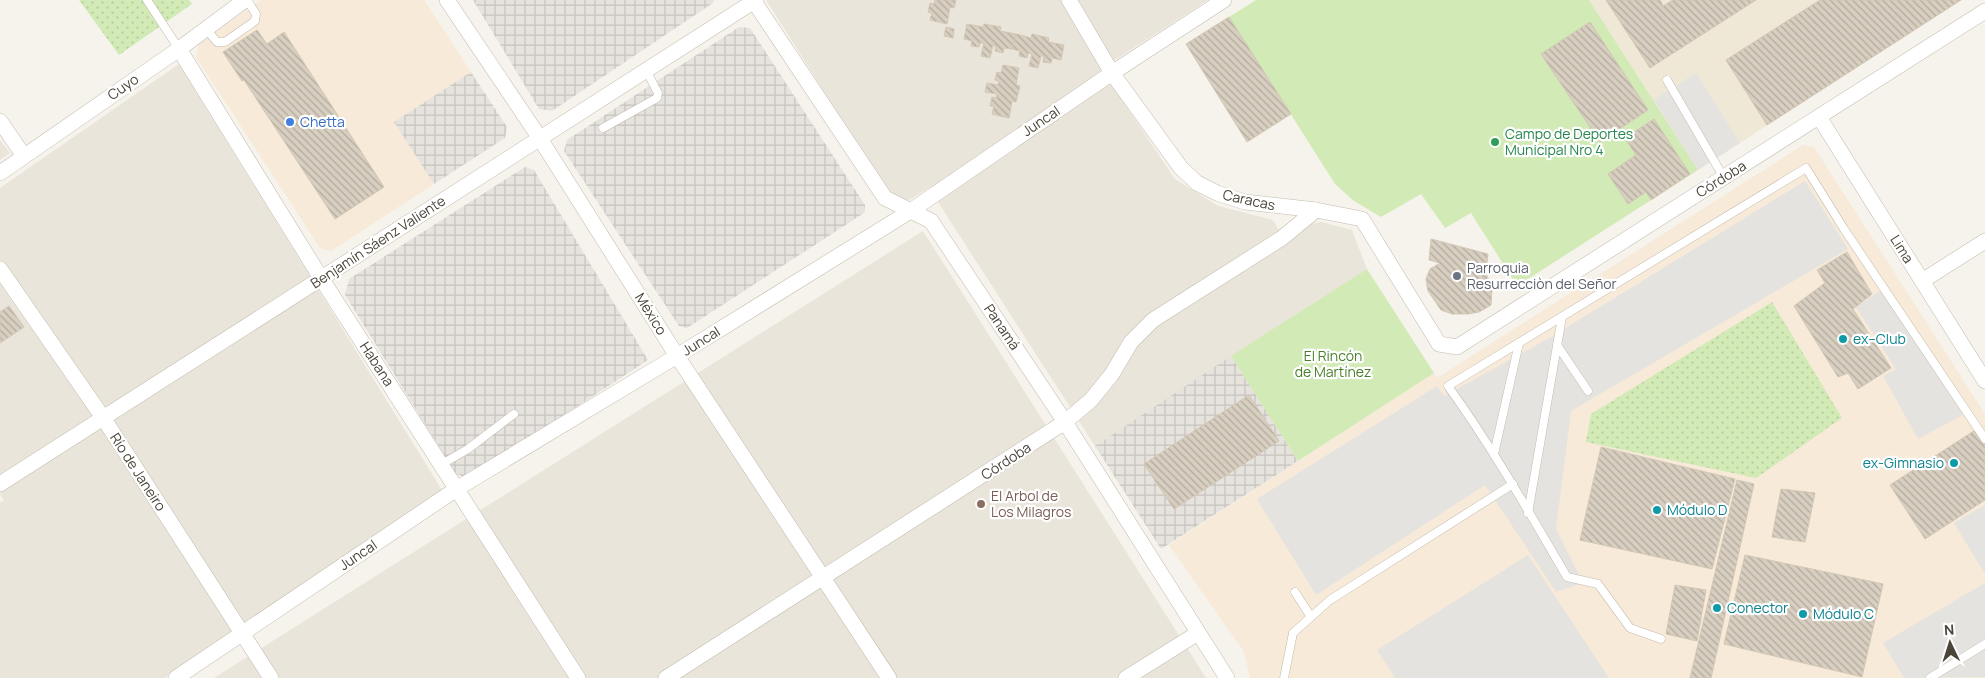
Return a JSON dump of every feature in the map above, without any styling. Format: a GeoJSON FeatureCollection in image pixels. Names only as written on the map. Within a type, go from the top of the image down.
{"type":"FeatureCollection","features":[{"type":"Feature","properties":{"kind":"street","name":"Cuyo"},"geometry":{"type":"LineString","coordinates":[[0,173],[179,49],[246,0]]}},
{"type":"Feature","properties":{"kind":"street","name":"México"},"geometry":{"type":"LineString","coordinates":[[447,0],[539,137],[677,356],[889,678]]}},
{"type":"Feature","properties":{"kind":"street","name":"Caracas"},"geometry":{"type":"LineString","coordinates":[[1069,0],[1112,73],[1181,168],[1197,183],[1218,193],[1245,202],[1272,207],[1316,210],[1362,219],[1439,344],[1457,347]]}},
{"type":"Feature","properties":{"kind":"street","name":"Juncal"},"geometry":{"type":"LineString","coordinates":[[176,678],[458,488],[910,212],[1112,73],[1224,0]]}},
{"type":"Feature","properties":{"kind":"street","name":"Benjamín Sáenz Valiente"},"geometry":{"type":"LineString","coordinates":[[0,484],[754,1]]}},
{"type":"Feature","properties":{"kind":"street","name":"Panamá"},"geometry":{"type":"LineString","coordinates":[[754,1],[886,198],[931,222],[1066,422],[1227,678]]}},
{"type":"Feature","properties":{"kind":"street","name":"Córdoba"},"geometry":{"type":"LineString","coordinates":[[1457,347],[1985,11]]}},
{"type":"Feature","properties":{"kind":"street","name":"Habana"},"geometry":{"type":"LineString","coordinates":[[179,49],[321,278],[458,488],[578,678]]}},
{"type":"Feature","properties":{"kind":"street","name":"Lima"},"geometry":{"type":"LineString","coordinates":[[1819,117],[1985,382]]}},
{"type":"Feature","properties":{"kind":"street"},"geometry":{"type":"LineString","coordinates":[[0,121],[24,156]]}},
{"type":"Feature","properties":{"kind":"street","name":"Córdoba"},"geometry":{"type":"LineString","coordinates":[[666,678],[1066,422],[1091,400],[1112,374],[1131,342],[1153,320],[1282,238],[1316,210]]}},
{"type":"Feature","properties":{"kind":"street"},"geometry":{"type":"LineString","coordinates":[[1922,282],[1985,242]]}},
{"type":"Feature","properties":{"kind":"street","name":"Río de Janeiro"},"geometry":{"type":"LineString","coordinates":[[0,269],[104,419],[271,678]]}},
{"type":"Feature","properties":{"kind":"street"},"geometry":{"type":"LineString","coordinates":[[1126,678],[1198,633]]}},
{"type":"Feature","properties":{"kind":"lane"},"geometry":{"type":"LineString","coordinates":[[147,0],[160,17],[179,49]]}},
{"type":"Feature","properties":{"kind":"lane"},"geometry":{"type":"LineString","coordinates":[[206,29],[217,42],[224,42],[255,21],[256,14],[246,0]]}},
{"type":"Feature","properties":{"kind":"lane"},"geometry":{"type":"LineString","coordinates":[[603,128],[659,96],[646,70]]}},
{"type":"Feature","properties":{"kind":"lane"},"geometry":{"type":"LineString","coordinates":[[1668,80],[1724,178]]}},
{"type":"Feature","properties":{"kind":"lane"},"geometry":{"type":"LineString","coordinates":[[1661,639],[1630,628],[1598,584],[1567,577],[1528,513],[1513,484],[1448,386],[1806,168],[1854,245],[1985,439]]}},
{"type":"Feature","properties":{"kind":"lane"},"geometry":{"type":"LineString","coordinates":[[1528,513],[1562,317]]}},
{"type":"Feature","properties":{"kind":"lane"},"geometry":{"type":"LineString","coordinates":[[1494,454],[1519,343]]}},
{"type":"Feature","properties":{"kind":"lane"},"geometry":{"type":"LineString","coordinates":[[1557,345],[1588,390]]}},
{"type":"Feature","properties":{"kind":"lane"},"geometry":{"type":"LineString","coordinates":[[442,464],[468,449],[514,414]]}},
{"type":"Feature","properties":{"kind":"lane"},"geometry":{"type":"LineString","coordinates":[[1284,678],[1293,634],[1330,600],[1513,484]]}},
{"type":"Feature","properties":{"kind":"lane"},"geometry":{"type":"LineString","coordinates":[[1295,592],[1311,617]]}},
{"type":"Feature","properties":{"kind":"lane"},"geometry":{"type":"LineString","coordinates":[[1930,678],[1985,644]]}},
{"type":"Feature","properties":{"kind":"shaded area"},"geometry":{"type":"Polygon","coordinates":[[[261,0],[424,0],[471,72],[394,122],[434,184],[331,251],[320,248],[196,57],[199,44],[261,0]]]}},
{"type":"Feature","properties":{"kind":"shaded area"},"geometry":{"type":"Polygon","coordinates":[[[473,0],[714,0],[713,3],[552,111],[539,109],[473,0]]]}},
{"type":"Feature","properties":{"kind":"shaded area"},"geometry":{"type":"Polygon","coordinates":[[[766,0],[1208,0],[1101,69],[1175,179],[1218,206],[1273,220],[1278,229],[1321,222],[1352,230],[1367,269],[1095,446],[929,188],[897,207],[766,0]]]}},
{"type":"Feature","properties":{"kind":"shaded area"},"geometry":{"type":"Polygon","coordinates":[[[1589,0],[1961,0],[1698,170],[1589,0]]]}},
{"type":"Feature","properties":{"kind":"shaded area"},"geometry":{"type":"Polygon","coordinates":[[[739,27],[750,28],[865,205],[864,213],[687,328],[679,326],[564,151],[567,140],[739,27]]]}},
{"type":"Feature","properties":{"kind":"shaded area"},"geometry":{"type":"Polygon","coordinates":[[[179,64],[445,495],[165,678],[0,678],[0,503],[4,500],[0,494],[0,188],[179,64]]]}},
{"type":"Feature","properties":{"kind":"shaded area"},"geometry":{"type":"Polygon","coordinates":[[[471,72],[507,127],[505,138],[434,184],[394,122],[471,72]]]}},
{"type":"Feature","properties":{"kind":"shaded area"},"geometry":{"type":"Polygon","coordinates":[[[1696,73],[1740,143],[1698,170],[1654,100],[1696,73]]]}},
{"type":"Feature","properties":{"kind":"shaded area"},"geometry":{"type":"Polygon","coordinates":[[[0,140],[10,153],[0,160],[0,140]]]}},
{"type":"Feature","properties":{"kind":"shaded area"},"geometry":{"type":"Polygon","coordinates":[[[1803,145],[1814,147],[1985,414],[1985,678],[1250,678],[1244,652],[1169,545],[1434,373],[1437,378],[1803,145]]]}},
{"type":"Feature","properties":{"kind":"shaded area"},"geometry":{"type":"Polygon","coordinates":[[[525,167],[534,170],[648,360],[468,478],[456,474],[345,295],[349,279],[525,167]]]}},
{"type":"Feature","properties":{"kind":"shaded area"},"geometry":{"type":"Polygon","coordinates":[[[1805,181],[1848,249],[1571,411],[1556,529],[1583,583],[1556,592],[1485,485],[1316,595],[1257,499],[1437,386],[1444,396],[1551,337],[1805,181]]]}},
{"type":"Feature","properties":{"kind":"shaded area"},"geometry":{"type":"Polygon","coordinates":[[[923,231],[1206,678],[214,678],[923,231]]]}},
{"type":"Feature","properties":{"kind":"shaded area"},"geometry":{"type":"Polygon","coordinates":[[[1881,290],[1963,415],[1918,439],[1883,376],[1896,369],[1856,307],[1881,290]]]}},
{"type":"Feature","properties":{"kind":"shaded area"},"geometry":{"type":"Polygon","coordinates":[[[1231,356],[1298,461],[1161,549],[1095,446],[1231,356]]]}},
{"type":"Feature","properties":{"kind":"shaded area"},"geometry":{"type":"Polygon","coordinates":[[[1985,505],[1985,574],[1954,523],[1985,505]]]}},
{"type":"Feature","properties":{"kind":"shaded area"},"geometry":{"type":"Polygon","coordinates":[[[1528,555],[1609,678],[1395,678],[1377,650],[1528,555]]]}},
{"type":"Feature","properties":{"kind":"shaded area"},"geometry":{"type":"Polygon","coordinates":[[[1985,583],[1985,677],[1904,678],[1883,643],[1985,583]]]}},
{"type":"Feature","properties":{"kind":"green space"},"geometry":{"type":"Polygon","coordinates":[[[79,0],[189,0],[192,4],[119,55],[79,0]]]}},
{"type":"Feature","properties":{"kind":"green space","name":"Campo de Deportes Municipal Nro 4"},"geometry":{"type":"Polygon","coordinates":[[[1256,0],[1589,0],[1698,170],[1517,286],[1471,213],[1445,228],[1421,194],[1381,217],[1354,201],[1335,184],[1229,17],[1256,0]]]}},
{"type":"Feature","properties":{"kind":"green space","name":"El Rincón de Martínez"},"geometry":{"type":"Polygon","coordinates":[[[1367,269],[1434,373],[1298,461],[1231,356],[1367,269]]]}},
{"type":"Feature","properties":{"kind":"green space"},"geometry":{"type":"Polygon","coordinates":[[[1772,302],[1842,418],[1756,478],[1586,442],[1591,414],[1772,302]]]}},
{"type":"Feature","properties":{"kind":"building"},"geometry":{"type":"Polygon","coordinates":[[[935,0],[956,0],[954,8],[950,7],[947,24],[930,20],[932,13],[928,12],[930,3],[934,4],[935,0]]]}},
{"type":"Feature","properties":{"kind":"building"},"geometry":{"type":"Polygon","coordinates":[[[1606,0],[1660,0],[1663,6],[1673,0],[1756,0],[1650,68],[1606,0]]]}},
{"type":"Feature","properties":{"kind":"building"},"geometry":{"type":"Polygon","coordinates":[[[1820,0],[1961,0],[1767,125],[1726,60],[1820,0]]]}},
{"type":"Feature","properties":{"kind":"building"},"geometry":{"type":"Polygon","coordinates":[[[1229,17],[1291,114],[1247,142],[1186,44],[1229,17]]]}},
{"type":"Feature","properties":{"kind":"building"},"geometry":{"type":"Polygon","coordinates":[[[1590,22],[1648,110],[1600,142],[1541,54],[1590,22]]]}},
{"type":"Feature","properties":{"kind":"building"},"geometry":{"type":"Polygon","coordinates":[[[967,24],[983,27],[984,24],[1001,27],[1000,31],[1016,34],[1012,49],[1004,48],[1003,53],[995,51],[996,46],[993,45],[990,58],[981,56],[984,43],[980,43],[979,47],[971,46],[972,41],[964,39],[967,24]]]}},
{"type":"Feature","properties":{"kind":"building"},"geometry":{"type":"Polygon","coordinates":[[[946,27],[954,29],[953,38],[944,36],[946,27]]]}},
{"type":"Feature","properties":{"kind":"building"},"geometry":{"type":"Polygon","coordinates":[[[257,30],[267,44],[284,32],[384,187],[335,219],[244,80],[242,81],[223,52],[257,30]]]}},
{"type":"Feature","properties":{"kind":"building"},"geometry":{"type":"Polygon","coordinates":[[[1016,34],[1031,38],[1032,34],[1049,38],[1048,42],[1064,45],[1061,60],[1052,58],[1051,63],[1043,62],[1044,56],[1041,56],[1038,68],[1029,66],[1032,54],[1028,53],[1027,58],[1019,56],[1020,51],[1012,49],[1016,34]]]}},
{"type":"Feature","properties":{"kind":"building"},"geometry":{"type":"Polygon","coordinates":[[[1003,65],[1019,68],[1016,85],[1020,86],[1016,102],[1012,101],[1009,118],[992,114],[994,106],[990,106],[992,97],[996,98],[997,94],[985,92],[987,83],[998,85],[999,81],[995,80],[997,72],[1001,73],[1003,65]]]}},
{"type":"Feature","properties":{"kind":"building"},"geometry":{"type":"Polygon","coordinates":[[[1654,119],[1690,174],[1651,200],[1646,192],[1628,204],[1608,174],[1636,155],[1625,138],[1654,119]]]}},
{"type":"Feature","properties":{"kind":"building","name":"Parroquia Resurrecciòn del Señor"},"geometry":{"type":"Polygon","coordinates":[[[1431,239],[1488,254],[1486,273],[1492,289],[1491,305],[1479,312],[1468,314],[1452,314],[1441,310],[1428,291],[1426,279],[1430,269],[1440,263],[1429,260],[1431,239]]]}},
{"type":"Feature","properties":{"kind":"building","name":"ex--Club"},"geometry":{"type":"Polygon","coordinates":[[[1847,252],[1872,294],[1853,309],[1891,368],[1858,389],[1848,373],[1838,377],[1794,306],[1825,283],[1817,270],[1847,252]]]}},
{"type":"Feature","properties":{"kind":"building"},"geometry":{"type":"Polygon","coordinates":[[[9,306],[24,327],[0,343],[0,312],[9,306]]]}},
{"type":"Feature","properties":{"kind":"building"},"geometry":{"type":"Polygon","coordinates":[[[1249,395],[1279,441],[1174,509],[1144,464],[1249,395]]]}},
{"type":"Feature","properties":{"kind":"building","name":"ex-Gimnasio"},"geometry":{"type":"Polygon","coordinates":[[[1977,429],[1985,441],[1985,500],[1925,539],[1890,485],[1977,429]]]}},
{"type":"Feature","properties":{"kind":"building","name":"Módulo D"},"geometry":{"type":"Polygon","coordinates":[[[1601,447],[1735,479],[1712,569],[1580,540],[1601,447]]]}},
{"type":"Feature","properties":{"kind":"building","name":"Conector"},"geometry":{"type":"Polygon","coordinates":[[[1737,480],[1754,484],[1711,678],[1690,678],[1737,480]]]}},
{"type":"Feature","properties":{"kind":"building"},"geometry":{"type":"Polygon","coordinates":[[[1781,489],[1815,493],[1805,542],[1772,537],[1781,489]]]}},
{"type":"Feature","properties":{"kind":"building","name":"Módulo C"},"geometry":{"type":"Polygon","coordinates":[[[1745,555],[1883,584],[1862,677],[1724,644],[1745,555]]]}},
{"type":"Feature","properties":{"kind":"building"},"geometry":{"type":"Polygon","coordinates":[[[1675,585],[1706,590],[1697,641],[1666,634],[1675,585]]]}},
{"type":"Feature","properties":{"kind":"place","name":"Chetta"},"geometry":{"type":"Point","coordinates":[290,122]}},
{"type":"Feature","properties":{"kind":"place","name":"Campo de Deportes Municipal Nro 4"},"geometry":{"type":"Point","coordinates":[1495,142]}},
{"type":"Feature","properties":{"kind":"place","name":"Parroquia Resurrecciòn del Señor"},"geometry":{"type":"Point","coordinates":[1457,276]}},
{"type":"Feature","properties":{"kind":"place","name":"ex--Club"},"geometry":{"type":"Point","coordinates":[1843,339]}},
{"type":"Feature","properties":{"kind":"place","name":"ex-Gimnasio"},"geometry":{"type":"Point","coordinates":[1954,463]}},
{"type":"Feature","properties":{"kind":"place","name":"El Arbol de Los Milagros"},"geometry":{"type":"Point","coordinates":[981,504]}},
{"type":"Feature","properties":{"kind":"place","name":"Módulo D"},"geometry":{"type":"Point","coordinates":[1657,510]}},
{"type":"Feature","properties":{"kind":"place","name":"Conector"},"geometry":{"type":"Point","coordinates":[1717,608]}},
{"type":"Feature","properties":{"kind":"place","name":"Módulo C"},"geometry":{"type":"Point","coordinates":[1803,614]}}]}
